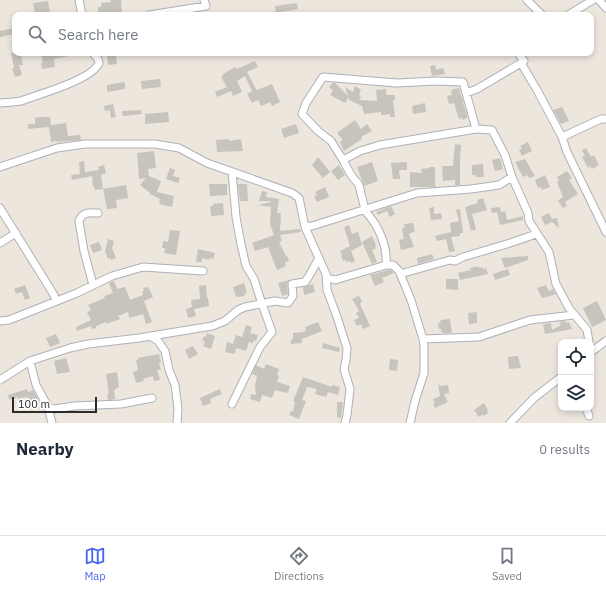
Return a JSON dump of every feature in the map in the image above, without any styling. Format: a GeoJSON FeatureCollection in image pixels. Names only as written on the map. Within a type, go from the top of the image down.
{"type":"FeatureCollection","features":[{"type":"Feature","properties":{"kind":"street"},"geometry":{"type":"LineString","coordinates":[[79,0],[81,12]]}},
{"type":"Feature","properties":{"kind":"street"},"geometry":{"type":"LineString","coordinates":[[169,12],[206,6],[204,0]]}},
{"type":"Feature","properties":{"kind":"street"},"geometry":{"type":"LineString","coordinates":[[528,0],[538,12]]}},
{"type":"Feature","properties":{"kind":"street"},"geometry":{"type":"LineString","coordinates":[[573,12],[593,0]]}},
{"type":"Feature","properties":{"kind":"street"},"geometry":{"type":"LineString","coordinates":[[599,0],[606,8]]}},
{"type":"Feature","properties":{"kind":"street"},"geometry":{"type":"LineString","coordinates":[[0,102],[21,101],[68,84],[88,74],[96,68],[99,63],[96,56]]}},
{"type":"Feature","properties":{"kind":"street"},"geometry":{"type":"LineString","coordinates":[[466,93],[477,89],[524,61],[520,56]]}},
{"type":"Feature","properties":{"kind":"street"},"geometry":{"type":"LineString","coordinates":[[521,63],[562,137],[567,152],[606,232]]}},
{"type":"Feature","properties":{"kind":"street"},"geometry":{"type":"LineString","coordinates":[[386,265],[383,240],[375,223],[366,212],[367,209],[364,206],[359,185],[351,175],[332,141],[318,131],[302,114],[306,103],[323,77],[397,83],[436,81],[463,82],[476,129]]}},
{"type":"Feature","properties":{"kind":"street"},"geometry":{"type":"LineString","coordinates":[[562,137],[601,119],[606,119]]}},
{"type":"Feature","properties":{"kind":"street"},"geometry":{"type":"LineString","coordinates":[[343,160],[352,154],[380,145],[476,129],[492,130],[505,155],[512,177],[528,213],[529,221],[549,252],[556,284],[569,308],[587,330],[588,339]]}},
{"type":"Feature","properties":{"kind":"street"},"geometry":{"type":"LineString","coordinates":[[0,166],[57,148],[85,144],[138,143],[167,145],[179,148],[207,163],[292,193],[299,198],[305,227],[328,278],[335,280],[386,265],[395,266],[400,274],[411,300],[424,339],[424,373],[410,423]]}},
{"type":"Feature","properties":{"kind":"street"},"geometry":{"type":"LineString","coordinates":[[232,172],[236,217],[246,266],[254,279],[272,332],[260,347],[232,404]]}},
{"type":"Feature","properties":{"kind":"street"},"geometry":{"type":"LineString","coordinates":[[305,227],[417,193],[471,189],[499,185],[512,177]]}},
{"type":"Feature","properties":{"kind":"street"},"geometry":{"type":"LineString","coordinates":[[0,208],[54,295],[56,301]]}},
{"type":"Feature","properties":{"kind":"street"},"geometry":{"type":"LineString","coordinates":[[93,285],[84,251],[79,221],[85,213],[98,213]]}},
{"type":"Feature","properties":{"kind":"street"},"geometry":{"type":"LineString","coordinates":[[0,243],[16,234]]}},
{"type":"Feature","properties":{"kind":"street"},"geometry":{"type":"LineString","coordinates":[[400,274],[450,260],[455,261],[463,257],[536,234]]}},
{"type":"Feature","properties":{"kind":"street"},"geometry":{"type":"LineString","coordinates":[[0,380],[30,361],[70,348],[100,342],[150,336],[159,338],[212,326],[224,321],[238,310],[245,307],[274,301],[288,303],[293,296],[292,284],[305,282],[319,258]]}},
{"type":"Feature","properties":{"kind":"street"},"geometry":{"type":"LineString","coordinates":[[0,321],[9,320],[77,293],[112,276],[143,267],[203,271]]}},
{"type":"Feature","properties":{"kind":"street"},"geometry":{"type":"LineString","coordinates":[[326,274],[327,290],[347,348],[344,369],[350,389],[348,415],[345,423]]}},
{"type":"Feature","properties":{"kind":"street"},"geometry":{"type":"LineString","coordinates":[[424,339],[479,336],[530,320],[574,315]]}},
{"type":"Feature","properties":{"kind":"street"},"geometry":{"type":"LineString","coordinates":[[159,338],[165,351],[175,385],[178,409],[177,423]]}},
{"type":"Feature","properties":{"kind":"street"},"geometry":{"type":"LineString","coordinates":[[594,350],[606,341]]}},
{"type":"Feature","properties":{"kind":"street"},"geometry":{"type":"LineString","coordinates":[[30,361],[36,385],[48,407],[52,423]]}},
{"type":"Feature","properties":{"kind":"street"},"geometry":{"type":"LineString","coordinates":[[510,423],[534,398],[558,379]]}},
{"type":"Feature","properties":{"kind":"street"},"geometry":{"type":"LineString","coordinates":[[48,407],[55,409],[74,406],[122,404],[152,398]]}},
{"type":"Feature","properties":{"kind":"street"},"geometry":{"type":"LineString","coordinates":[[587,411],[589,416]]}},
{"type":"Feature","properties":{"kind":"building"},"geometry":{"type":"Polygon","coordinates":[[[111,0],[121,0],[122,12],[98,12],[98,7],[101,7],[101,3],[111,2],[111,0]]]}},
{"type":"Feature","properties":{"kind":"building"},"geometry":{"type":"Polygon","coordinates":[[[48,1],[50,12],[35,12],[33,3],[48,1]]]}},
{"type":"Feature","properties":{"kind":"building"},"geometry":{"type":"Polygon","coordinates":[[[297,3],[298,9],[276,12],[275,6],[297,3]]]}},
{"type":"Feature","properties":{"kind":"building"},"geometry":{"type":"Polygon","coordinates":[[[12,29],[12,35],[0,37],[0,31],[12,29]]]}},
{"type":"Feature","properties":{"kind":"building"},"geometry":{"type":"Polygon","coordinates":[[[11,53],[12,56],[21,56],[23,65],[19,65],[22,75],[15,77],[12,68],[14,68],[11,53]]]}},
{"type":"Feature","properties":{"kind":"building"},"geometry":{"type":"Polygon","coordinates":[[[42,56],[68,56],[54,59],[55,67],[42,69],[41,63],[43,63],[42,56]]]}},
{"type":"Feature","properties":{"kind":"building"},"geometry":{"type":"Polygon","coordinates":[[[107,56],[116,56],[117,64],[108,65],[107,56]]]}},
{"type":"Feature","properties":{"kind":"building"},"geometry":{"type":"Polygon","coordinates":[[[255,61],[258,67],[247,72],[256,89],[257,90],[272,84],[280,102],[272,106],[270,102],[261,106],[258,100],[252,103],[247,94],[252,91],[245,76],[237,81],[242,92],[233,96],[231,91],[217,97],[215,92],[227,87],[221,77],[223,74],[235,67],[237,69],[255,61]]]}},
{"type":"Feature","properties":{"kind":"building"},"geometry":{"type":"Polygon","coordinates":[[[435,65],[436,70],[443,68],[445,74],[432,76],[430,66],[435,65]]]}},
{"type":"Feature","properties":{"kind":"building"},"geometry":{"type":"Polygon","coordinates":[[[160,79],[161,87],[142,89],[141,81],[160,79]]]}},
{"type":"Feature","properties":{"kind":"building"},"geometry":{"type":"Polygon","coordinates":[[[125,82],[125,89],[107,92],[107,85],[125,82]]]}},
{"type":"Feature","properties":{"kind":"building"},"geometry":{"type":"Polygon","coordinates":[[[335,83],[348,96],[345,87],[353,92],[355,86],[361,90],[359,95],[361,97],[359,100],[377,101],[376,90],[386,89],[386,95],[395,95],[395,100],[393,100],[395,117],[390,117],[390,114],[381,115],[381,112],[364,114],[362,106],[349,100],[349,97],[345,103],[330,95],[333,91],[329,87],[335,83]]]}},
{"type":"Feature","properties":{"kind":"building"},"geometry":{"type":"Polygon","coordinates":[[[459,88],[467,116],[467,118],[462,120],[462,118],[459,119],[454,103],[449,104],[447,96],[452,95],[451,90],[459,88]]]}},
{"type":"Feature","properties":{"kind":"building"},"geometry":{"type":"Polygon","coordinates":[[[425,103],[426,112],[413,114],[412,106],[425,103]]]}},
{"type":"Feature","properties":{"kind":"building"},"geometry":{"type":"Polygon","coordinates":[[[113,104],[116,117],[111,118],[110,110],[105,111],[104,106],[113,104]]]}},
{"type":"Feature","properties":{"kind":"building"},"geometry":{"type":"Polygon","coordinates":[[[562,107],[569,121],[561,124],[553,110],[562,107]]]}},
{"type":"Feature","properties":{"kind":"building"},"geometry":{"type":"Polygon","coordinates":[[[141,110],[142,114],[123,116],[122,111],[141,110]]]}},
{"type":"Feature","properties":{"kind":"building"},"geometry":{"type":"Polygon","coordinates":[[[168,112],[169,122],[145,124],[145,114],[168,112]]]}},
{"type":"Feature","properties":{"kind":"building"},"geometry":{"type":"Polygon","coordinates":[[[50,117],[51,125],[66,123],[68,136],[80,135],[81,140],[51,142],[49,127],[28,129],[28,124],[35,124],[35,118],[50,117]]]}},
{"type":"Feature","properties":{"kind":"building"},"geometry":{"type":"Polygon","coordinates":[[[355,120],[361,129],[367,124],[372,131],[361,137],[362,139],[344,151],[340,142],[343,140],[337,133],[355,120]]]}},
{"type":"Feature","properties":{"kind":"building"},"geometry":{"type":"Polygon","coordinates":[[[296,124],[299,133],[284,138],[281,129],[296,124]]]}},
{"type":"Feature","properties":{"kind":"building"},"geometry":{"type":"Polygon","coordinates":[[[229,139],[229,141],[241,139],[243,151],[217,152],[216,140],[229,139]]]}},
{"type":"Feature","properties":{"kind":"building"},"geometry":{"type":"Polygon","coordinates":[[[528,142],[532,151],[522,156],[519,150],[522,149],[520,146],[528,142]]]}},
{"type":"Feature","properties":{"kind":"building"},"geometry":{"type":"Polygon","coordinates":[[[455,144],[461,145],[460,185],[455,185],[455,180],[443,181],[442,166],[453,166],[455,144]]]}},
{"type":"Feature","properties":{"kind":"building"},"geometry":{"type":"Polygon","coordinates":[[[586,148],[591,157],[594,155],[599,165],[592,169],[590,166],[588,168],[582,157],[585,156],[582,150],[586,148]]]}},
{"type":"Feature","properties":{"kind":"building"},"geometry":{"type":"Polygon","coordinates":[[[154,151],[156,168],[148,169],[149,176],[161,181],[157,192],[174,196],[172,207],[159,204],[160,199],[150,194],[140,185],[146,178],[139,179],[137,153],[154,151]]]}},
{"type":"Feature","properties":{"kind":"building"},"geometry":{"type":"Polygon","coordinates":[[[318,157],[330,172],[323,178],[312,165],[318,157]]]}},
{"type":"Feature","properties":{"kind":"building"},"geometry":{"type":"Polygon","coordinates":[[[500,158],[503,169],[495,171],[492,160],[500,158]]]}},
{"type":"Feature","properties":{"kind":"building"},"geometry":{"type":"Polygon","coordinates":[[[525,159],[535,176],[529,178],[527,175],[523,177],[515,162],[525,159]]]}},
{"type":"Feature","properties":{"kind":"building"},"geometry":{"type":"Polygon","coordinates":[[[84,161],[85,172],[99,170],[98,167],[104,165],[106,173],[101,175],[103,189],[95,190],[94,186],[93,187],[92,176],[72,180],[71,175],[80,174],[79,162],[84,161]]]}},
{"type":"Feature","properties":{"kind":"building"},"geometry":{"type":"Polygon","coordinates":[[[372,162],[378,181],[364,186],[357,167],[372,162]]]}},
{"type":"Feature","properties":{"kind":"building"},"geometry":{"type":"Polygon","coordinates":[[[407,162],[407,170],[399,170],[400,179],[393,179],[391,163],[407,162]]]}},
{"type":"Feature","properties":{"kind":"building"},"geometry":{"type":"Polygon","coordinates":[[[483,164],[484,177],[476,177],[475,175],[472,175],[472,165],[483,164]]]}},
{"type":"Feature","properties":{"kind":"building"},"geometry":{"type":"Polygon","coordinates":[[[339,165],[345,175],[338,180],[331,171],[339,165]]]}},
{"type":"Feature","properties":{"kind":"building"},"geometry":{"type":"Polygon","coordinates":[[[435,167],[436,187],[410,187],[410,172],[422,173],[421,169],[435,167]]]}},
{"type":"Feature","properties":{"kind":"building"},"geometry":{"type":"Polygon","coordinates":[[[170,168],[175,170],[173,176],[180,178],[178,183],[166,179],[170,168]]]}},
{"type":"Feature","properties":{"kind":"building"},"geometry":{"type":"Polygon","coordinates":[[[567,171],[572,178],[569,180],[578,194],[565,202],[567,206],[563,208],[558,201],[563,197],[557,182],[559,181],[557,177],[567,171]]]}},
{"type":"Feature","properties":{"kind":"building"},"geometry":{"type":"Polygon","coordinates":[[[545,175],[550,187],[542,190],[540,187],[538,188],[535,180],[545,175]]]}},
{"type":"Feature","properties":{"kind":"building"},"geometry":{"type":"Polygon","coordinates":[[[209,184],[227,184],[227,195],[210,196],[209,184]]]}},
{"type":"Feature","properties":{"kind":"building"},"geometry":{"type":"Polygon","coordinates":[[[238,184],[247,184],[248,201],[240,201],[238,184]]]}},
{"type":"Feature","properties":{"kind":"building"},"geometry":{"type":"Polygon","coordinates":[[[126,185],[128,198],[116,200],[117,208],[107,209],[103,189],[126,185]]]}},
{"type":"Feature","properties":{"kind":"building"},"geometry":{"type":"Polygon","coordinates":[[[325,187],[329,197],[317,202],[314,196],[317,195],[315,192],[325,187]]]}},
{"type":"Feature","properties":{"kind":"building"},"geometry":{"type":"Polygon","coordinates":[[[262,191],[267,192],[266,197],[279,199],[277,213],[281,213],[280,231],[300,229],[301,232],[280,235],[282,241],[279,242],[289,261],[285,262],[286,266],[277,270],[268,247],[255,251],[252,243],[274,235],[270,224],[271,207],[258,205],[271,202],[259,201],[262,191]]]}},
{"type":"Feature","properties":{"kind":"building"},"geometry":{"type":"Polygon","coordinates":[[[483,198],[487,210],[472,214],[476,229],[471,231],[465,207],[478,203],[477,200],[483,198]]]}},
{"type":"Feature","properties":{"kind":"building"},"geometry":{"type":"Polygon","coordinates":[[[223,203],[224,215],[211,216],[210,206],[213,206],[213,204],[223,203]]]}},
{"type":"Feature","properties":{"kind":"building"},"geometry":{"type":"Polygon","coordinates":[[[391,206],[395,214],[390,217],[387,211],[378,215],[376,212],[391,206]]]}},
{"type":"Feature","properties":{"kind":"building"},"geometry":{"type":"Polygon","coordinates":[[[434,207],[434,214],[441,213],[442,219],[431,220],[429,208],[434,207]]]}},
{"type":"Feature","properties":{"kind":"building"},"geometry":{"type":"Polygon","coordinates":[[[500,207],[501,212],[505,211],[507,220],[523,216],[523,220],[500,225],[497,212],[492,213],[491,208],[500,207]]]}},
{"type":"Feature","properties":{"kind":"building"},"geometry":{"type":"Polygon","coordinates":[[[460,209],[463,233],[460,233],[460,236],[451,237],[455,251],[449,252],[446,239],[437,241],[435,236],[451,232],[450,223],[459,221],[456,210],[460,209]]]}},
{"type":"Feature","properties":{"kind":"building"},"geometry":{"type":"Polygon","coordinates":[[[549,213],[552,219],[557,218],[559,228],[552,222],[545,225],[541,217],[549,213]]]}},
{"type":"Feature","properties":{"kind":"building"},"geometry":{"type":"Polygon","coordinates":[[[413,223],[415,231],[409,234],[414,247],[401,250],[399,240],[404,239],[402,228],[405,227],[404,224],[413,223]]]}},
{"type":"Feature","properties":{"kind":"building"},"geometry":{"type":"Polygon","coordinates":[[[349,225],[352,234],[358,232],[362,245],[351,251],[355,261],[351,263],[350,261],[343,261],[340,251],[350,246],[344,227],[349,225]]]}},
{"type":"Feature","properties":{"kind":"building"},"geometry":{"type":"Polygon","coordinates":[[[170,230],[180,231],[176,255],[164,253],[165,248],[162,248],[163,241],[168,242],[170,230]]]}},
{"type":"Feature","properties":{"kind":"building"},"geometry":{"type":"Polygon","coordinates":[[[372,236],[376,248],[372,250],[377,262],[372,264],[362,242],[372,236]]]}},
{"type":"Feature","properties":{"kind":"building"},"geometry":{"type":"Polygon","coordinates":[[[108,239],[114,241],[112,248],[116,258],[111,260],[110,258],[108,259],[105,251],[108,239]]]}},
{"type":"Feature","properties":{"kind":"building"},"geometry":{"type":"Polygon","coordinates":[[[99,242],[102,250],[93,253],[90,245],[99,242]]]}},
{"type":"Feature","properties":{"kind":"building"},"geometry":{"type":"Polygon","coordinates":[[[198,249],[215,253],[213,259],[210,258],[209,260],[202,258],[202,262],[196,262],[198,249]]]}},
{"type":"Feature","properties":{"kind":"building"},"geometry":{"type":"Polygon","coordinates":[[[432,254],[434,259],[418,264],[417,258],[432,254]]]}},
{"type":"Feature","properties":{"kind":"building"},"geometry":{"type":"Polygon","coordinates":[[[528,256],[528,260],[505,268],[501,258],[528,256]]]}},
{"type":"Feature","properties":{"kind":"building"},"geometry":{"type":"Polygon","coordinates":[[[479,266],[479,268],[486,268],[488,274],[460,280],[458,273],[471,270],[470,268],[479,266]]]}},
{"type":"Feature","properties":{"kind":"building"},"geometry":{"type":"Polygon","coordinates":[[[508,269],[510,275],[495,280],[493,274],[508,269]]]}},
{"type":"Feature","properties":{"kind":"building"},"geometry":{"type":"Polygon","coordinates":[[[391,270],[394,273],[382,278],[384,282],[375,286],[370,275],[391,270]]]}},
{"type":"Feature","properties":{"kind":"building"},"geometry":{"type":"Polygon","coordinates":[[[446,279],[458,279],[458,290],[446,289],[446,279]]]}},
{"type":"Feature","properties":{"kind":"building"},"geometry":{"type":"Polygon","coordinates":[[[290,280],[287,284],[288,294],[282,296],[278,283],[290,280]]]}},
{"type":"Feature","properties":{"kind":"building"},"geometry":{"type":"Polygon","coordinates":[[[114,281],[117,289],[125,287],[130,300],[143,295],[143,288],[148,287],[153,297],[144,301],[152,322],[146,324],[143,314],[129,318],[128,312],[118,316],[120,319],[106,324],[106,322],[96,326],[96,328],[92,329],[91,326],[77,331],[76,327],[91,320],[87,312],[91,310],[88,305],[113,293],[109,283],[114,281]]]}},
{"type":"Feature","properties":{"kind":"building"},"geometry":{"type":"Polygon","coordinates":[[[244,283],[247,293],[244,294],[245,296],[236,297],[233,287],[244,283]]]}},
{"type":"Feature","properties":{"kind":"building"},"geometry":{"type":"Polygon","coordinates":[[[313,284],[315,292],[304,295],[303,287],[313,284]]]}},
{"type":"Feature","properties":{"kind":"building"},"geometry":{"type":"Polygon","coordinates":[[[25,285],[30,298],[25,300],[22,292],[16,294],[14,289],[25,285]]]}},
{"type":"Feature","properties":{"kind":"building"},"geometry":{"type":"Polygon","coordinates":[[[206,285],[209,306],[194,309],[196,316],[188,318],[186,309],[192,307],[191,300],[200,299],[199,286],[206,285]]]}},
{"type":"Feature","properties":{"kind":"building"},"geometry":{"type":"Polygon","coordinates":[[[546,285],[549,291],[553,289],[556,294],[547,297],[546,295],[546,297],[542,298],[537,288],[546,285]]]}},
{"type":"Feature","properties":{"kind":"building"},"geometry":{"type":"Polygon","coordinates":[[[359,296],[362,301],[360,304],[370,326],[363,329],[361,324],[357,326],[354,320],[359,318],[356,313],[359,311],[352,299],[359,296]]]}},
{"type":"Feature","properties":{"kind":"building"},"geometry":{"type":"Polygon","coordinates":[[[597,301],[606,320],[592,327],[583,308],[597,301]]]}},
{"type":"Feature","properties":{"kind":"building"},"geometry":{"type":"Polygon","coordinates":[[[477,312],[477,323],[469,324],[468,313],[477,312]]]}},
{"type":"Feature","properties":{"kind":"building"},"geometry":{"type":"Polygon","coordinates":[[[450,319],[452,333],[442,333],[441,329],[439,329],[438,323],[441,323],[440,320],[450,319]]]}},
{"type":"Feature","properties":{"kind":"building"},"geometry":{"type":"Polygon","coordinates":[[[565,321],[566,323],[569,322],[572,329],[545,334],[543,324],[551,323],[552,330],[561,325],[559,322],[565,321]]]}},
{"type":"Feature","properties":{"kind":"building"},"geometry":{"type":"Polygon","coordinates":[[[318,322],[322,331],[302,339],[302,343],[291,344],[293,333],[305,332],[305,327],[318,322]]]}},
{"type":"Feature","properties":{"kind":"building"},"geometry":{"type":"Polygon","coordinates":[[[246,325],[252,327],[250,333],[258,335],[256,341],[254,340],[253,343],[249,342],[246,351],[236,348],[235,354],[225,352],[227,342],[233,344],[236,335],[242,337],[246,325]]]}},
{"type":"Feature","properties":{"kind":"building"},"geometry":{"type":"Polygon","coordinates":[[[207,333],[215,336],[211,349],[203,346],[205,341],[202,341],[204,336],[206,337],[207,333]]]}},
{"type":"Feature","properties":{"kind":"building"},"geometry":{"type":"Polygon","coordinates":[[[56,334],[60,343],[50,347],[46,338],[56,334]]]}},
{"type":"Feature","properties":{"kind":"building"},"geometry":{"type":"Polygon","coordinates":[[[323,343],[340,348],[339,352],[322,348],[323,343]]]}},
{"type":"Feature","properties":{"kind":"building"},"geometry":{"type":"Polygon","coordinates":[[[193,346],[198,354],[189,359],[185,350],[193,346]]]}},
{"type":"Feature","properties":{"kind":"building"},"geometry":{"type":"Polygon","coordinates":[[[159,354],[161,370],[157,370],[160,380],[154,381],[153,376],[136,383],[133,372],[138,370],[136,360],[138,360],[138,358],[159,354]]]}},
{"type":"Feature","properties":{"kind":"building"},"geometry":{"type":"Polygon","coordinates":[[[518,356],[521,368],[509,369],[508,357],[518,356]]]}},
{"type":"Feature","properties":{"kind":"building"},"geometry":{"type":"Polygon","coordinates":[[[66,358],[70,372],[57,374],[54,361],[66,358]]]}},
{"type":"Feature","properties":{"kind":"building"},"geometry":{"type":"Polygon","coordinates":[[[390,359],[398,360],[397,371],[389,370],[390,359]]]}},
{"type":"Feature","properties":{"kind":"building"},"geometry":{"type":"Polygon","coordinates":[[[266,364],[279,369],[277,382],[290,386],[288,393],[275,390],[272,398],[262,395],[260,402],[250,399],[251,394],[256,395],[255,386],[257,376],[252,374],[256,365],[264,369],[266,364]]]}},
{"type":"Feature","properties":{"kind":"building"},"geometry":{"type":"Polygon","coordinates":[[[117,372],[119,387],[114,390],[115,399],[108,400],[107,394],[109,394],[106,374],[117,372]]]}},
{"type":"Feature","properties":{"kind":"building"},"geometry":{"type":"Polygon","coordinates":[[[303,377],[332,387],[332,385],[340,387],[338,395],[328,392],[326,397],[315,394],[317,389],[307,387],[302,400],[306,401],[299,419],[289,415],[291,411],[293,412],[295,401],[293,401],[303,377]]]}},
{"type":"Feature","properties":{"kind":"building"},"geometry":{"type":"Polygon","coordinates":[[[438,383],[440,386],[448,385],[449,393],[444,394],[448,402],[435,408],[433,399],[440,396],[438,383]]]}},
{"type":"Feature","properties":{"kind":"building"},"geometry":{"type":"Polygon","coordinates":[[[27,389],[28,392],[33,390],[38,399],[29,402],[27,397],[18,399],[18,397],[9,400],[8,395],[27,389]]]}},
{"type":"Feature","properties":{"kind":"building"},"geometry":{"type":"Polygon","coordinates":[[[220,389],[222,394],[210,399],[211,403],[203,406],[200,398],[220,389]]]}},
{"type":"Feature","properties":{"kind":"building"},"geometry":{"type":"Polygon","coordinates":[[[337,402],[343,402],[341,418],[337,417],[337,402]]]}},
{"type":"Feature","properties":{"kind":"building"},"geometry":{"type":"Polygon","coordinates":[[[484,403],[488,413],[479,417],[474,410],[484,403]]]}}]}
